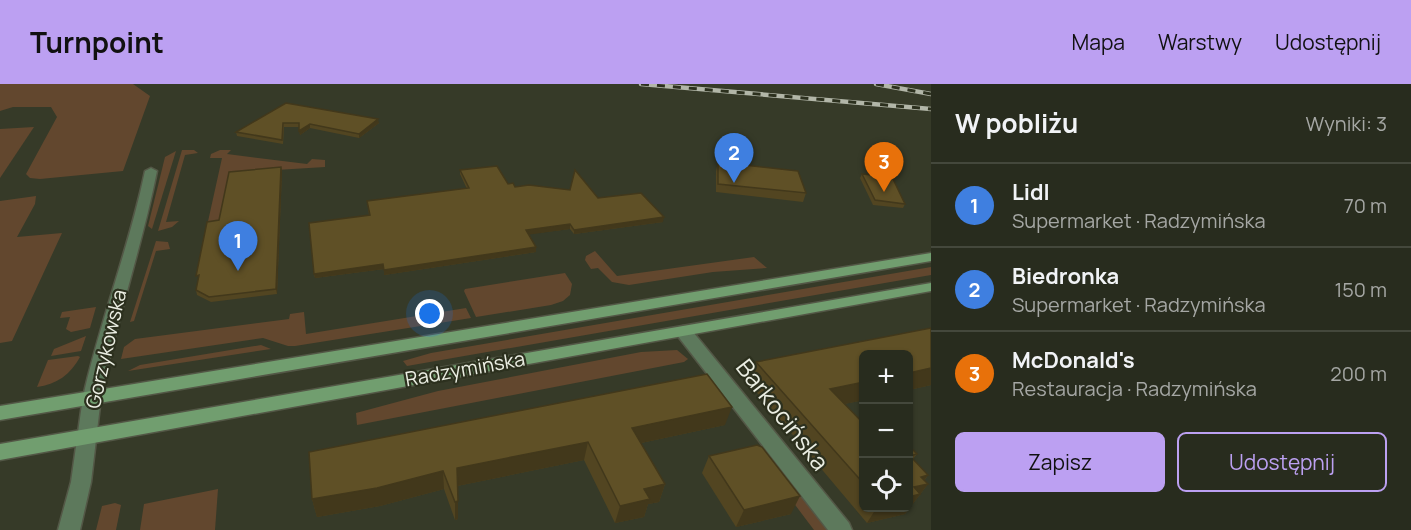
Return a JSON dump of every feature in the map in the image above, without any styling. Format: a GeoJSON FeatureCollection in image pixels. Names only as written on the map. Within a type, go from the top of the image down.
{"type":"FeatureCollection","features":[{"type":"Feature","properties":{"kind":"main road","name":"Radzymińska"},"geometry":{"type":"LineString","coordinates":[[0,413],[931,257]]}},
{"type":"Feature","properties":{"kind":"main road","name":"Radzymińska"},"geometry":{"type":"LineString","coordinates":[[0,452],[931,287]]}},
{"type":"Feature","properties":{"kind":"street","name":"Gorzykowska"},"geometry":{"type":"LineString","coordinates":[[69,530],[81,482],[92,397],[100,358],[144,207],[151,171]]}},
{"type":"Feature","properties":{"kind":"street","name":"Barkocińska"},"geometry":{"type":"LineString","coordinates":[[683,331],[841,530]]}},
{"type":"Feature","properties":{"kind":"shaded area"},"geometry":{"type":"Polygon","coordinates":[[[0,84],[133,84],[150,96],[123,171],[30,178],[26,174],[57,117],[51,107],[13,107],[0,111],[0,84]]]}},
{"type":"Feature","properties":{"kind":"shaded area"},"geometry":{"type":"Polygon","coordinates":[[[34,127],[0,178],[0,129],[34,127]]]}},
{"type":"Feature","properties":{"kind":"shaded area"},"geometry":{"type":"Polygon","coordinates":[[[182,150],[194,150],[198,153],[185,155],[166,222],[179,221],[172,227],[158,231],[182,150]]]}},
{"type":"Feature","properties":{"kind":"shaded area"},"geometry":{"type":"Polygon","coordinates":[[[220,150],[231,150],[227,154],[307,164],[312,159],[325,160],[325,167],[276,170],[232,214],[207,226],[222,158],[210,158],[211,154],[220,150]]]}},
{"type":"Feature","properties":{"kind":"shaded area"},"geometry":{"type":"Polygon","coordinates":[[[176,151],[152,229],[148,226],[165,157],[176,151]]]}},
{"type":"Feature","properties":{"kind":"shaded area"},"geometry":{"type":"Polygon","coordinates":[[[36,196],[35,204],[17,237],[62,233],[12,341],[0,343],[0,201],[36,196]]]}},
{"type":"Feature","properties":{"kind":"shaded area"},"geometry":{"type":"Polygon","coordinates":[[[156,241],[168,242],[170,249],[156,251],[134,321],[130,322],[156,241]]]}},
{"type":"Feature","properties":{"kind":"shaded area"},"geometry":{"type":"Polygon","coordinates":[[[595,251],[617,276],[754,257],[767,268],[713,272],[629,285],[612,282],[598,268],[591,269],[585,260],[586,256],[595,251]]]}},
{"type":"Feature","properties":{"kind":"shaded area"},"geometry":{"type":"Polygon","coordinates":[[[931,267],[931,275],[407,366],[403,361],[431,353],[931,267]]]}},
{"type":"Feature","properties":{"kind":"shaded area"},"geometry":{"type":"Polygon","coordinates":[[[565,273],[572,284],[570,295],[563,301],[551,305],[476,317],[464,291],[465,289],[565,273]]]}},
{"type":"Feature","properties":{"kind":"shaded area"},"geometry":{"type":"Polygon","coordinates":[[[96,307],[90,328],[71,332],[66,329],[70,317],[60,318],[62,312],[96,307]]]}},
{"type":"Feature","properties":{"kind":"shaded area"},"geometry":{"type":"Polygon","coordinates":[[[466,308],[471,318],[295,346],[263,338],[121,359],[124,347],[135,339],[289,319],[290,314],[304,312],[306,334],[466,308]]]}},
{"type":"Feature","properties":{"kind":"shaded area"},"geometry":{"type":"Polygon","coordinates":[[[86,336],[81,351],[51,356],[54,349],[86,336]]]}},
{"type":"Feature","properties":{"kind":"shaded area"},"geometry":{"type":"Polygon","coordinates":[[[261,345],[271,349],[128,371],[140,365],[261,345]]]}},
{"type":"Feature","properties":{"kind":"shaded area"},"geometry":{"type":"Polygon","coordinates":[[[677,350],[688,359],[684,362],[357,425],[356,413],[438,391],[641,352],[677,350]]]}},
{"type":"Feature","properties":{"kind":"shaded area"},"geometry":{"type":"Polygon","coordinates":[[[80,357],[76,363],[62,378],[37,387],[48,360],[80,357]]]}},
{"type":"Feature","properties":{"kind":"shaded area"},"geometry":{"type":"Polygon","coordinates":[[[762,449],[766,451],[828,530],[814,530],[756,453],[762,449]]]}},
{"type":"Feature","properties":{"kind":"shaded area"},"geometry":{"type":"Polygon","coordinates":[[[218,489],[215,530],[140,530],[144,504],[218,489]]]}},
{"type":"Feature","properties":{"kind":"shaded area"},"geometry":{"type":"Polygon","coordinates":[[[115,503],[121,505],[116,530],[96,530],[102,506],[115,503]]]}},
{"type":"Feature","properties":{"kind":"building"},"geometry":{"type":"Polygon","coordinates":[[[286,103],[378,119],[359,134],[310,124],[299,131],[299,123],[283,123],[282,140],[236,132],[286,103]]]}},
{"type":"Feature","properties":{"kind":"building"},"geometry":{"type":"Polygon","coordinates":[[[718,162],[798,171],[806,193],[718,184],[718,162]]]}},
{"type":"Feature","properties":{"kind":"building"},"geometry":{"type":"Polygon","coordinates":[[[497,166],[508,184],[513,183],[515,187],[529,185],[570,190],[575,170],[598,198],[641,193],[664,217],[574,230],[570,224],[526,230],[536,247],[384,270],[383,264],[314,274],[309,223],[370,215],[367,201],[469,188],[460,170],[497,166]]]}},
{"type":"Feature","properties":{"kind":"building"},"geometry":{"type":"Polygon","coordinates":[[[281,167],[276,289],[209,297],[196,290],[199,275],[196,276],[207,222],[219,220],[229,172],[281,167]]]}},
{"type":"Feature","properties":{"kind":"building"},"geometry":{"type":"Polygon","coordinates":[[[862,174],[892,177],[905,204],[875,200],[862,174]]]}},
{"type":"Feature","properties":{"kind":"building"},"geometry":{"type":"Polygon","coordinates":[[[931,328],[931,368],[913,372],[913,350],[859,350],[859,383],[830,389],[859,419],[859,478],[756,362],[931,328]]]}},
{"type":"Feature","properties":{"kind":"building"},"geometry":{"type":"Polygon","coordinates":[[[707,374],[732,407],[632,428],[665,484],[644,489],[650,499],[620,506],[588,442],[457,468],[458,501],[455,502],[443,471],[377,488],[312,499],[309,452],[707,374]]]}},
{"type":"Feature","properties":{"kind":"building"},"geometry":{"type":"Polygon","coordinates":[[[757,445],[762,447],[800,496],[744,510],[709,456],[757,445]]]}},
{"type":"Feature","properties":{"kind":"building"},"geometry":{"type":"Polygon","coordinates":[[[913,459],[928,475],[921,477],[928,484],[914,487],[920,494],[913,496],[913,459]]]}},
{"type":"Feature","properties":{"kind":"railway"},"geometry":{"type":"LineString","coordinates":[[641,84],[931,109]]}},
{"type":"Feature","properties":{"kind":"railway"},"geometry":{"type":"LineString","coordinates":[[876,84],[931,94]]}},
{"type":"Feature","properties":{"kind":"place","name":"Biedronka"},"geometry":{"type":"Point","coordinates":[734,183]}},
{"type":"Feature","properties":{"kind":"place","name":"McDonald's"},"geometry":{"type":"Point","coordinates":[884,192]}},
{"type":"Feature","properties":{"kind":"place","name":"Lidl"},"geometry":{"type":"Point","coordinates":[238,271]}}]}
